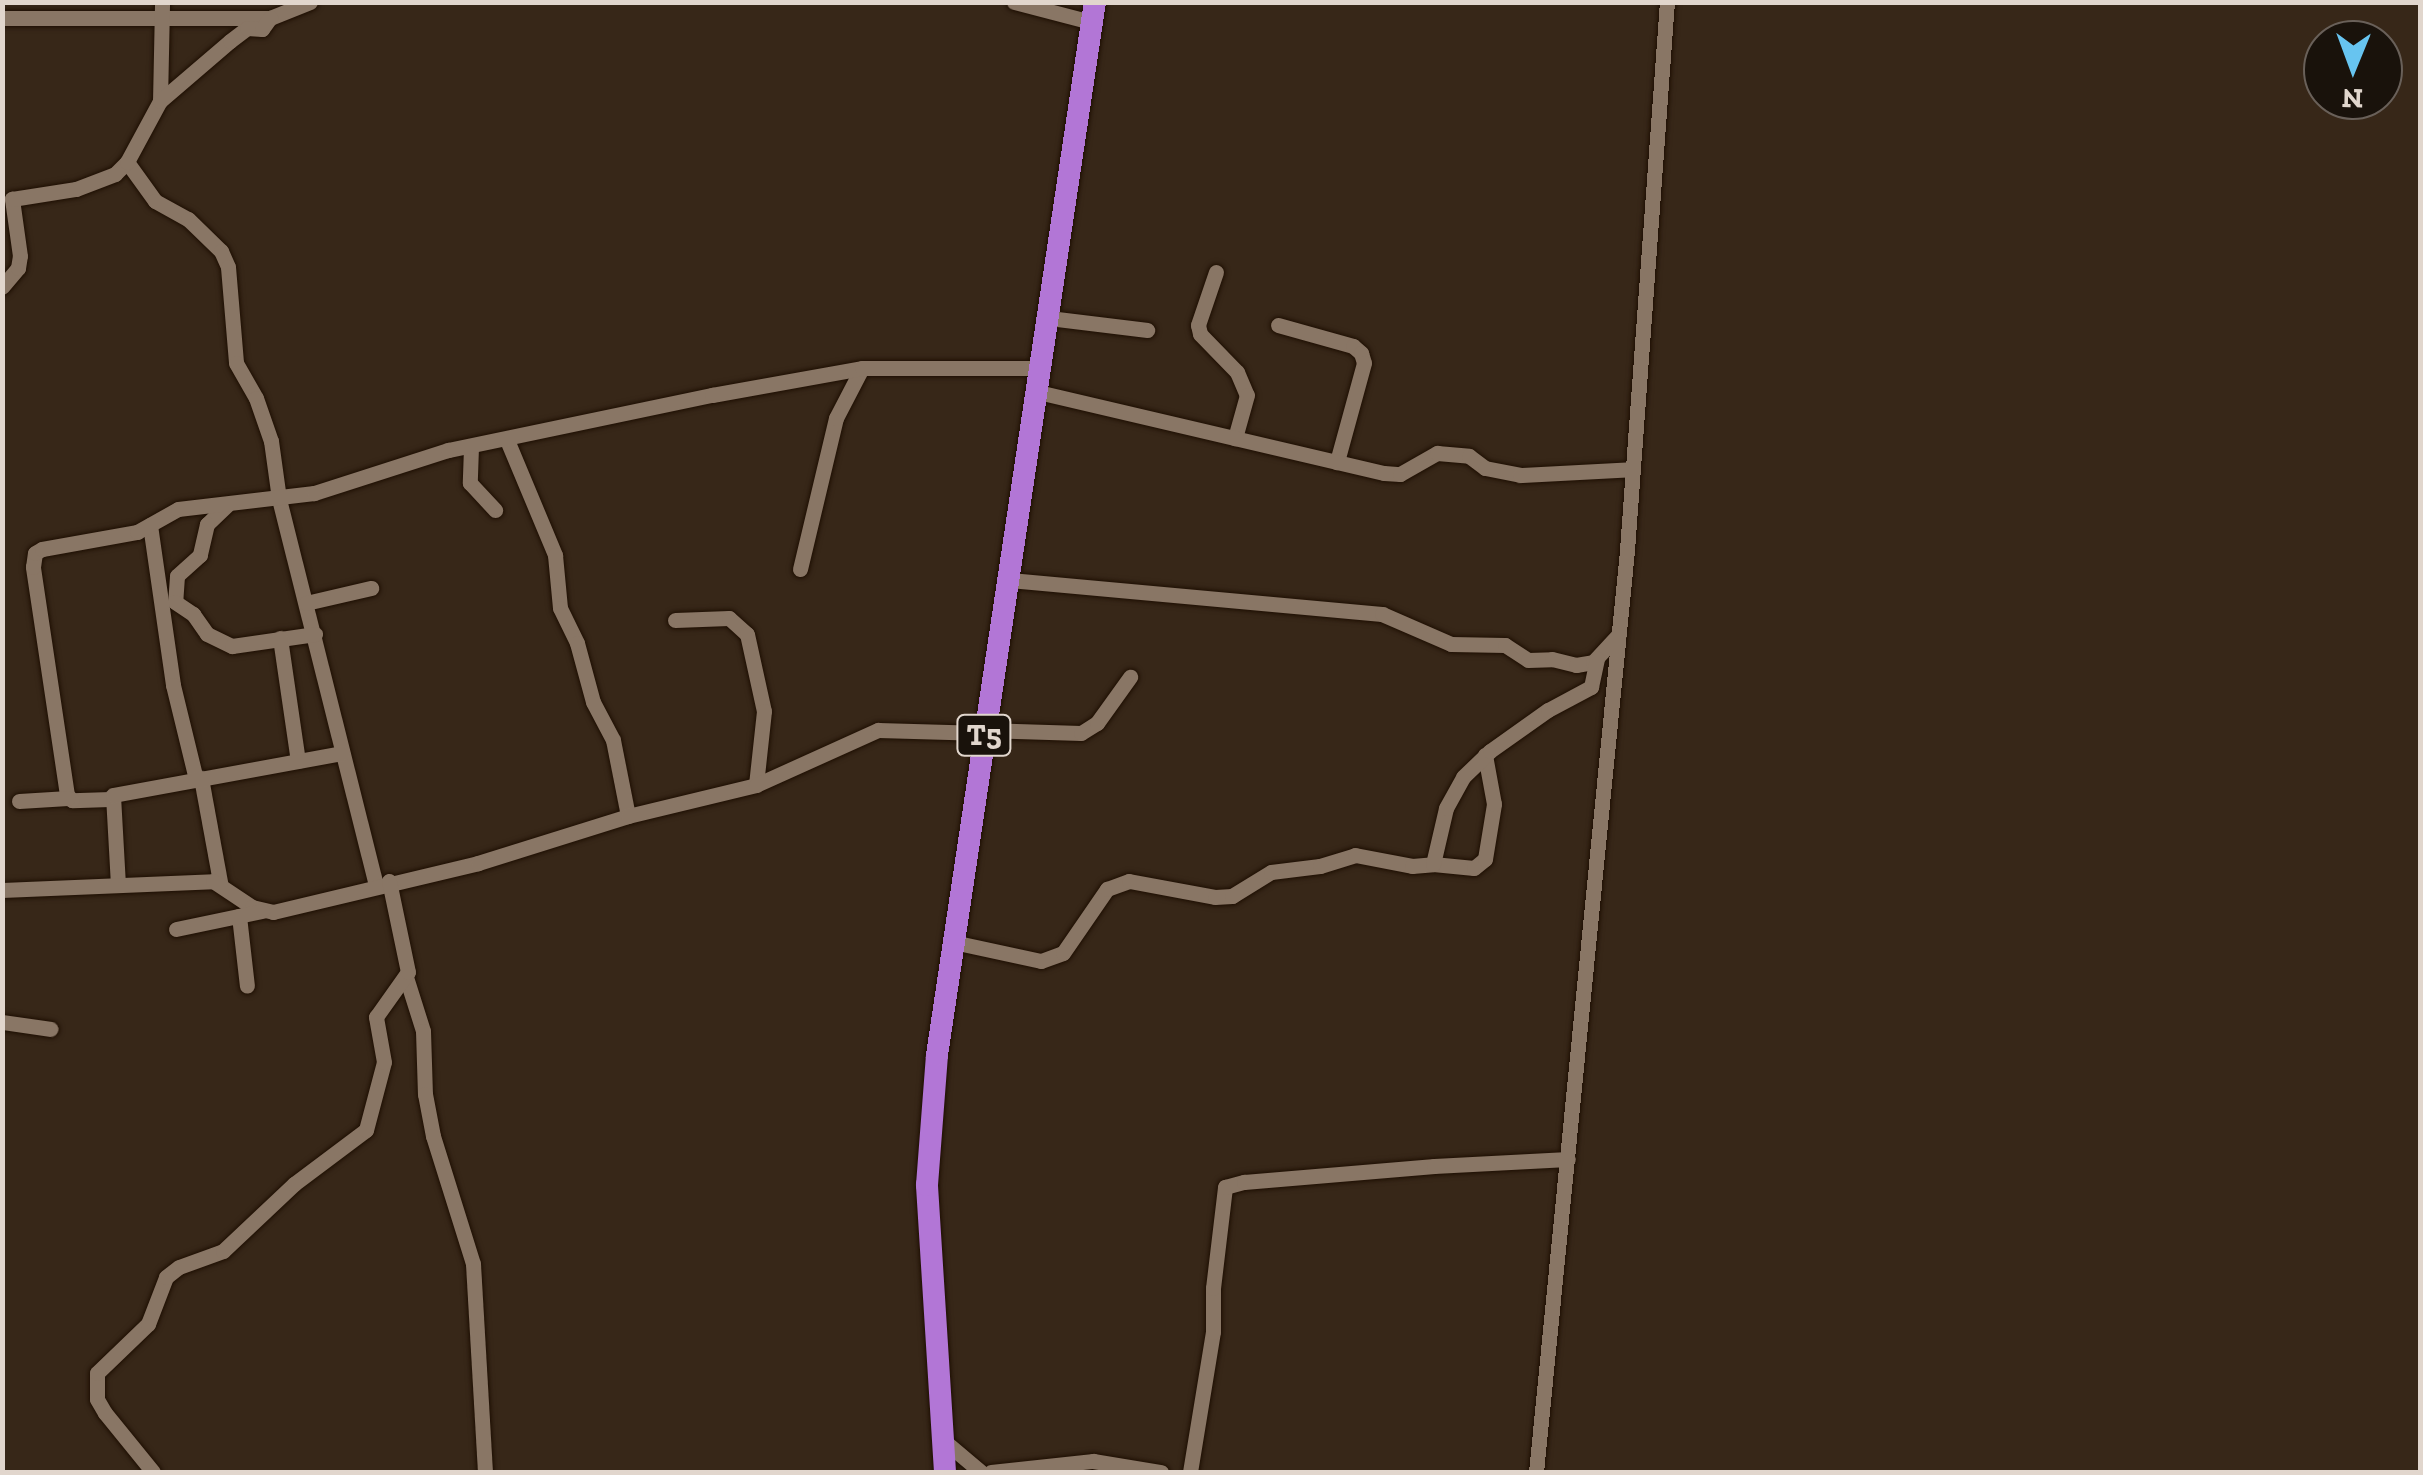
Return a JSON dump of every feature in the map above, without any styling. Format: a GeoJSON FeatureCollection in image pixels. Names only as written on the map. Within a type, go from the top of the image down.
{"type":"FeatureCollection","features":[{"type":"Feature","properties":{"kind":"highway","name":"T5"},"geometry":{"type":"LineString","coordinates":[[944,1472],[928,1185],[937,1055],[1093,12]]}},
{"type":"Feature","properties":{"kind":"street"},"geometry":{"type":"LineString","coordinates":[[2,18],[162,10],[270,18],[310,2]]}},
{"type":"Feature","properties":{"kind":"street"},"geometry":{"type":"LineString","coordinates":[[1014,2],[1093,12]]}},
{"type":"Feature","properties":{"kind":"street"},"geometry":{"type":"LineString","coordinates":[[1536,1472],[1619,634],[1667,2]]}},
{"type":"Feature","properties":{"kind":"street"},"geometry":{"type":"LineString","coordinates":[[160,102],[162,10]]}},
{"type":"Feature","properties":{"kind":"street"},"geometry":{"type":"LineString","coordinates":[[2,287],[18,268],[20,256],[8,200],[76,189],[115,174],[127,162],[160,102],[248,28],[262,29],[270,18]]}},
{"type":"Feature","properties":{"kind":"street"},"geometry":{"type":"LineString","coordinates":[[127,162],[155,201],[188,218],[221,251],[234,304],[236,363],[256,398],[271,441],[280,499],[333,700],[342,753],[408,958],[406,977],[423,1031],[425,1094],[433,1136],[473,1264],[484,1472]]}},
{"type":"Feature","properties":{"kind":"street"},"geometry":{"type":"LineString","coordinates":[[1216,272],[1198,324],[1200,334],[1237,372],[1247,395],[1236,438]]}},
{"type":"Feature","properties":{"kind":"street"},"geometry":{"type":"LineString","coordinates":[[1049,318],[1147,330]]}},
{"type":"Feature","properties":{"kind":"street"},"geometry":{"type":"LineString","coordinates":[[1278,326],[1352,346],[1361,353],[1364,362],[1337,462]]}},
{"type":"Feature","properties":{"kind":"street"},"geometry":{"type":"LineString","coordinates":[[800,569],[836,418],[862,368]]}},
{"type":"Feature","properties":{"kind":"street"},"geometry":{"type":"LineString","coordinates":[[68,798],[33,558],[42,549],[137,532],[178,509],[314,493],[435,453],[681,400],[862,368],[1041,368]]}},
{"type":"Feature","properties":{"kind":"street"},"geometry":{"type":"LineString","coordinates":[[1038,392],[1400,474],[1438,453],[1469,456],[1485,468],[1520,475],[1633,469]]}},
{"type":"Feature","properties":{"kind":"street"},"geometry":{"type":"LineString","coordinates":[[508,440],[555,554],[560,608],[577,642],[593,702],[613,740],[628,816]]}},
{"type":"Feature","properties":{"kind":"street"},"geometry":{"type":"LineString","coordinates":[[471,447],[470,483],[495,510]]}},
{"type":"Feature","properties":{"kind":"street"},"geometry":{"type":"LineString","coordinates":[[227,505],[207,524],[200,556],[177,576],[175,602],[193,614],[207,634],[226,644],[315,634]]}},
{"type":"Feature","properties":{"kind":"street"},"geometry":{"type":"LineString","coordinates":[[150,525],[173,685],[199,779],[220,882]]}},
{"type":"Feature","properties":{"kind":"street"},"geometry":{"type":"LineString","coordinates":[[1009,580],[1349,610],[1401,619],[1451,644],[1511,647],[1529,660],[1552,658],[1584,665],[1597,659],[1619,634]]}},
{"type":"Feature","properties":{"kind":"street"},"geometry":{"type":"LineString","coordinates":[[306,602],[371,588]]}},
{"type":"Feature","properties":{"kind":"street"},"geometry":{"type":"LineString","coordinates":[[675,620],[729,618],[747,634],[764,711],[756,785]]}},
{"type":"Feature","properties":{"kind":"street"},"geometry":{"type":"LineString","coordinates":[[280,638],[298,761]]}},
{"type":"Feature","properties":{"kind":"street"},"geometry":{"type":"LineString","coordinates":[[1432,864],[1452,794],[1486,755],[1559,703],[1591,688],[1597,659]]}},
{"type":"Feature","properties":{"kind":"street"},"geometry":{"type":"LineString","coordinates":[[176,929],[286,910],[383,883],[478,863],[628,816],[756,785],[878,730],[1080,733],[1097,722],[1130,677]]}},
{"type":"Feature","properties":{"kind":"street"},"geometry":{"type":"LineString","coordinates":[[19,802],[110,799],[118,793],[342,753]]}},
{"type":"Feature","properties":{"kind":"street"},"geometry":{"type":"LineString","coordinates":[[953,942],[1041,961],[1063,953],[1106,889],[1130,881],[1214,897],[1232,896],[1271,872],[1320,866],[1341,857],[1474,868],[1485,858],[1494,804],[1486,755]]}},
{"type":"Feature","properties":{"kind":"street"},"geometry":{"type":"LineString","coordinates":[[110,799],[118,885]]}},
{"type":"Feature","properties":{"kind":"street"},"geometry":{"type":"LineString","coordinates":[[2,890],[220,882],[262,912]]}},
{"type":"Feature","properties":{"kind":"street"},"geometry":{"type":"LineString","coordinates":[[240,916],[247,986]]}},
{"type":"Feature","properties":{"kind":"street"},"geometry":{"type":"LineString","coordinates":[[153,1472],[98,1399],[97,1373],[148,1324],[157,1292],[166,1277],[179,1267],[223,1251],[294,1184],[366,1130],[383,1074],[378,1008],[406,977]]}},
{"type":"Feature","properties":{"kind":"street"},"geometry":{"type":"LineString","coordinates":[[2,1022],[51,1029]]}},
{"type":"Feature","properties":{"kind":"street"},"geometry":{"type":"LineString","coordinates":[[1190,1472],[1212,1332],[1225,1188],[1244,1182],[1434,1166],[1568,1160]]}},
{"type":"Feature","properties":{"kind":"street"},"geometry":{"type":"LineString","coordinates":[[940,1436],[981,1472]]}},
{"type":"Feature","properties":{"kind":"street"},"geometry":{"type":"LineString","coordinates":[[991,1472],[1093,1461],[1161,1472]]}}]}
